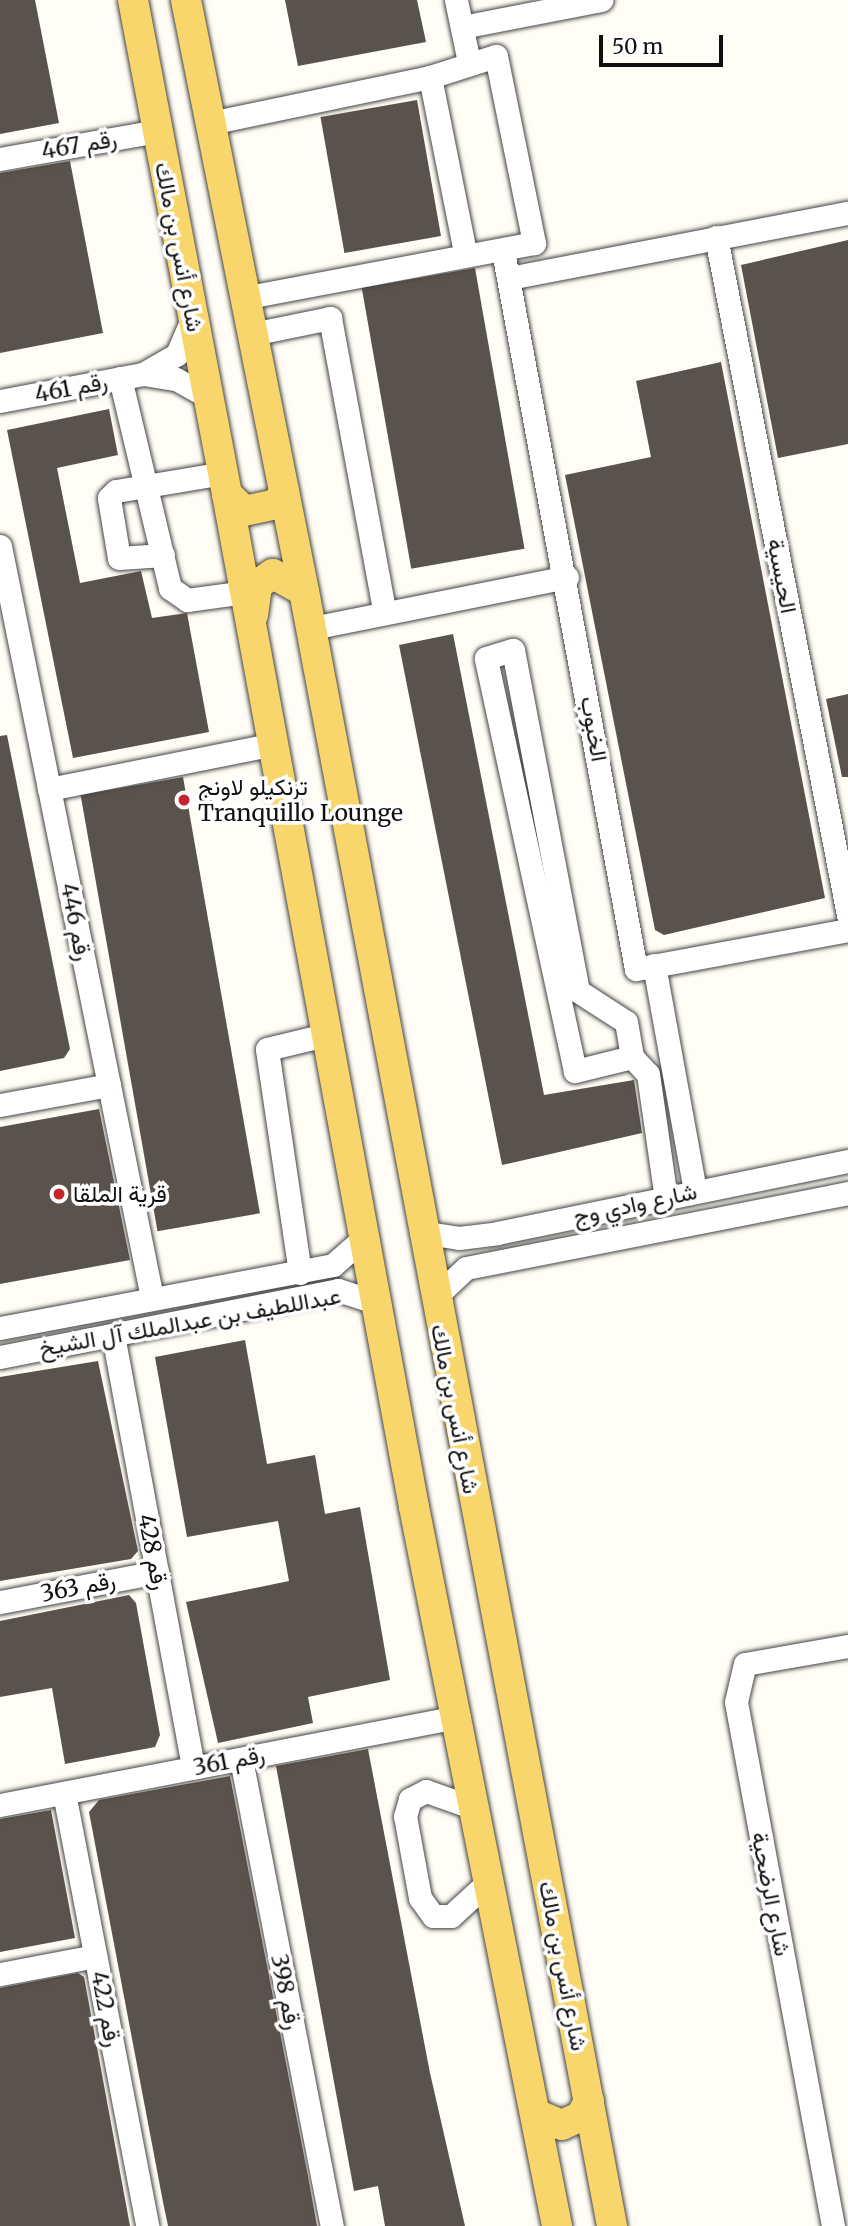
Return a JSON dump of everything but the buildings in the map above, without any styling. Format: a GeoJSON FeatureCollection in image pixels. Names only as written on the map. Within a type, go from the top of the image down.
{"type":"FeatureCollection","features":[{"type":"Feature","properties":{"kind":"main road","name":"شارع أنس بن مالك"},"geometry":{"type":"LineString","coordinates":[[133,0],[275,744],[365,1237],[459,1717],[488,1882],[557,2226]]}},
{"type":"Feature","properties":{"kind":"main road","name":"شارع أنس بن مالك"},"geometry":{"type":"LineString","coordinates":[[186,0],[312,628],[421,1231],[612,2226]]}},
{"type":"Feature","properties":{"kind":"main road"},"geometry":{"type":"LineString","coordinates":[[225,483],[244,511],[276,504],[284,493]]}},
{"type":"Feature","properties":{"kind":"main road","name":"شارع أنس بن مالك"},"geometry":{"type":"LineString","coordinates":[[252,623],[257,585],[273,574],[304,591]]}},
{"type":"Feature","properties":{"kind":"main road"},"geometry":{"type":"LineString","coordinates":[[536,2114],[562,2125],[581,2116],[589,2101]]}},
{"type":"Feature","properties":{"kind":"street"},"geometry":{"type":"LineString","coordinates":[[456,0],[469,62]]}},
{"type":"Feature","properties":{"kind":"street"},"geometry":{"type":"LineString","coordinates":[[462,27],[601,0]]}},
{"type":"Feature","properties":{"kind":"street"},"geometry":{"type":"LineString","coordinates":[[210,123],[430,78],[469,62],[496,55],[534,243],[503,251],[465,252],[244,298]]}},
{"type":"Feature","properties":{"kind":"street"},"geometry":{"type":"LineString","coordinates":[[430,78],[465,252]]}},
{"type":"Feature","properties":{"kind":"street","name":"رقم 467"},"geometry":{"type":"LineString","coordinates":[[0,159],[157,131]]}},
{"type":"Feature","properties":{"kind":"street"},"geometry":{"type":"LineString","coordinates":[[509,278],[848,213]]}},
{"type":"Feature","properties":{"kind":"street","name":"الحيسية"},"geometry":{"type":"LineString","coordinates":[[716,237],[848,915]]}},
{"type":"Feature","properties":{"kind":"street","name":"الخبوب"},"geometry":{"type":"LineString","coordinates":[[503,251],[567,577],[636,969],[653,965]]}},
{"type":"Feature","properties":{"kind":"street"},"geometry":{"type":"LineString","coordinates":[[143,374],[177,354],[193,317]]}},
{"type":"Feature","properties":{"kind":"street"},"geometry":{"type":"LineString","coordinates":[[252,334],[330,318],[384,610]]}},
{"type":"Feature","properties":{"kind":"street"},"geometry":{"type":"LineString","coordinates":[[143,374],[176,379],[209,397]]}},
{"type":"Feature","properties":{"kind":"street","name":"رقم 461"},"geometry":{"type":"LineString","coordinates":[[0,401],[143,374]]}},
{"type":"Feature","properties":{"kind":"street"},"geometry":{"type":"LineString","coordinates":[[120,379],[145,487],[177,598],[246,592]]}},
{"type":"Feature","properties":{"kind":"street"},"geometry":{"type":"LineString","coordinates":[[163,555],[127,560],[113,550],[109,498],[145,487],[225,483]]}},
{"type":"Feature","properties":{"kind":"street","name":"رقم 446"},"geometry":{"type":"LineString","coordinates":[[0,546],[9,634],[49,789],[152,1298]]}},
{"type":"Feature","properties":{"kind":"street"},"geometry":{"type":"LineString","coordinates":[[312,628],[384,610],[567,577]]}},
{"type":"Feature","properties":{"kind":"street"},"geometry":{"type":"LineString","coordinates":[[632,1057],[575,1070],[556,1000],[486,657],[513,650],[579,991],[626,1022],[632,1057],[648,1074],[666,1199]]}},
{"type":"Feature","properties":{"kind":"street"},"geometry":{"type":"LineString","coordinates":[[49,789],[275,744]]}},
{"type":"Feature","properties":{"kind":"street"},"geometry":{"type":"LineString","coordinates":[[529,864],[554,860]]}},
{"type":"Feature","properties":{"kind":"street"},"geometry":{"type":"LineString","coordinates":[[695,1191],[653,965],[848,930]]}},
{"type":"Feature","properties":{"kind":"street"},"geometry":{"type":"LineString","coordinates":[[556,1000],[579,991]]}},
{"type":"Feature","properties":{"kind":"street"},"geometry":{"type":"LineString","coordinates":[[291,1300],[304,1287],[293,1274],[267,1049],[329,1034]]}},
{"type":"Feature","properties":{"kind":"street"},"geometry":{"type":"LineString","coordinates":[[0,1105],[109,1084]]}},
{"type":"Feature","properties":{"kind":"street","name":"شارع وادي وج"},"geometry":{"type":"LineString","coordinates":[[421,1231],[459,1238],[497,1233],[848,1161]]}},
{"type":"Feature","properties":{"kind":"street","name":"شارع وادي وج"},"geometry":{"type":"LineString","coordinates":[[434,1298],[458,1271],[502,1260],[848,1193]]}},
{"type":"Feature","properties":{"kind":"street"},"geometry":{"type":"LineString","coordinates":[[497,1233],[502,1260]]}},
{"type":"Feature","properties":{"kind":"street","name":"عبداللطيف بن عبدالملك آل الشيخ"},"geometry":{"type":"LineString","coordinates":[[0,1328],[333,1265],[365,1237]]}},
{"type":"Feature","properties":{"kind":"street","name":"عبداللطيف بن عبدالملك آل الشيخ"},"geometry":{"type":"LineString","coordinates":[[0,1357],[338,1290],[378,1303]]}},
{"type":"Feature","properties":{"kind":"street"},"geometry":{"type":"LineString","coordinates":[[58,1317],[63,1345]]}},
{"type":"Feature","properties":{"kind":"street","name":"رقم 428"},"geometry":{"type":"LineString","coordinates":[[113,1335],[193,1768]]}},
{"type":"Feature","properties":{"kind":"street","name":"رقم 363"},"geometry":{"type":"LineString","coordinates":[[0,1602],[157,1572]]}},
{"type":"Feature","properties":{"kind":"street","name":"شارع الرضحية"},"geometry":{"type":"LineString","coordinates":[[833,2226],[736,1702],[746,1664],[848,1646]]}},
{"type":"Feature","properties":{"kind":"street","name":"رقم 361"},"geometry":{"type":"LineString","coordinates":[[0,1805],[459,1717]]}},
{"type":"Feature","properties":{"kind":"street","name":"رقم 398"},"geometry":{"type":"LineString","coordinates":[[241,1759],[332,2226]]}},
{"type":"Feature","properties":{"kind":"street"},"geometry":{"type":"LineString","coordinates":[[474,1808],[426,1791],[410,1798],[405,1816],[420,1898],[433,1916],[451,1916],[488,1882]]}},
{"type":"Feature","properties":{"kind":"street","name":"رقم 422"},"geometry":{"type":"LineString","coordinates":[[64,1793],[146,2226]]}},
{"type":"Feature","properties":{"kind":"street"},"geometry":{"type":"LineString","coordinates":[[0,1974],[95,1956]]}},
{"type":"Feature","properties":{"kind":"place","name":"ترنكيلو لاونج Tranquillo Lounge"},"geometry":{"type":"Point","coordinates":[184,800]}},
{"type":"Feature","properties":{"kind":"place","name":"قرية الملقا"},"geometry":{"type":"Point","coordinates":[59,1194]}}]}
